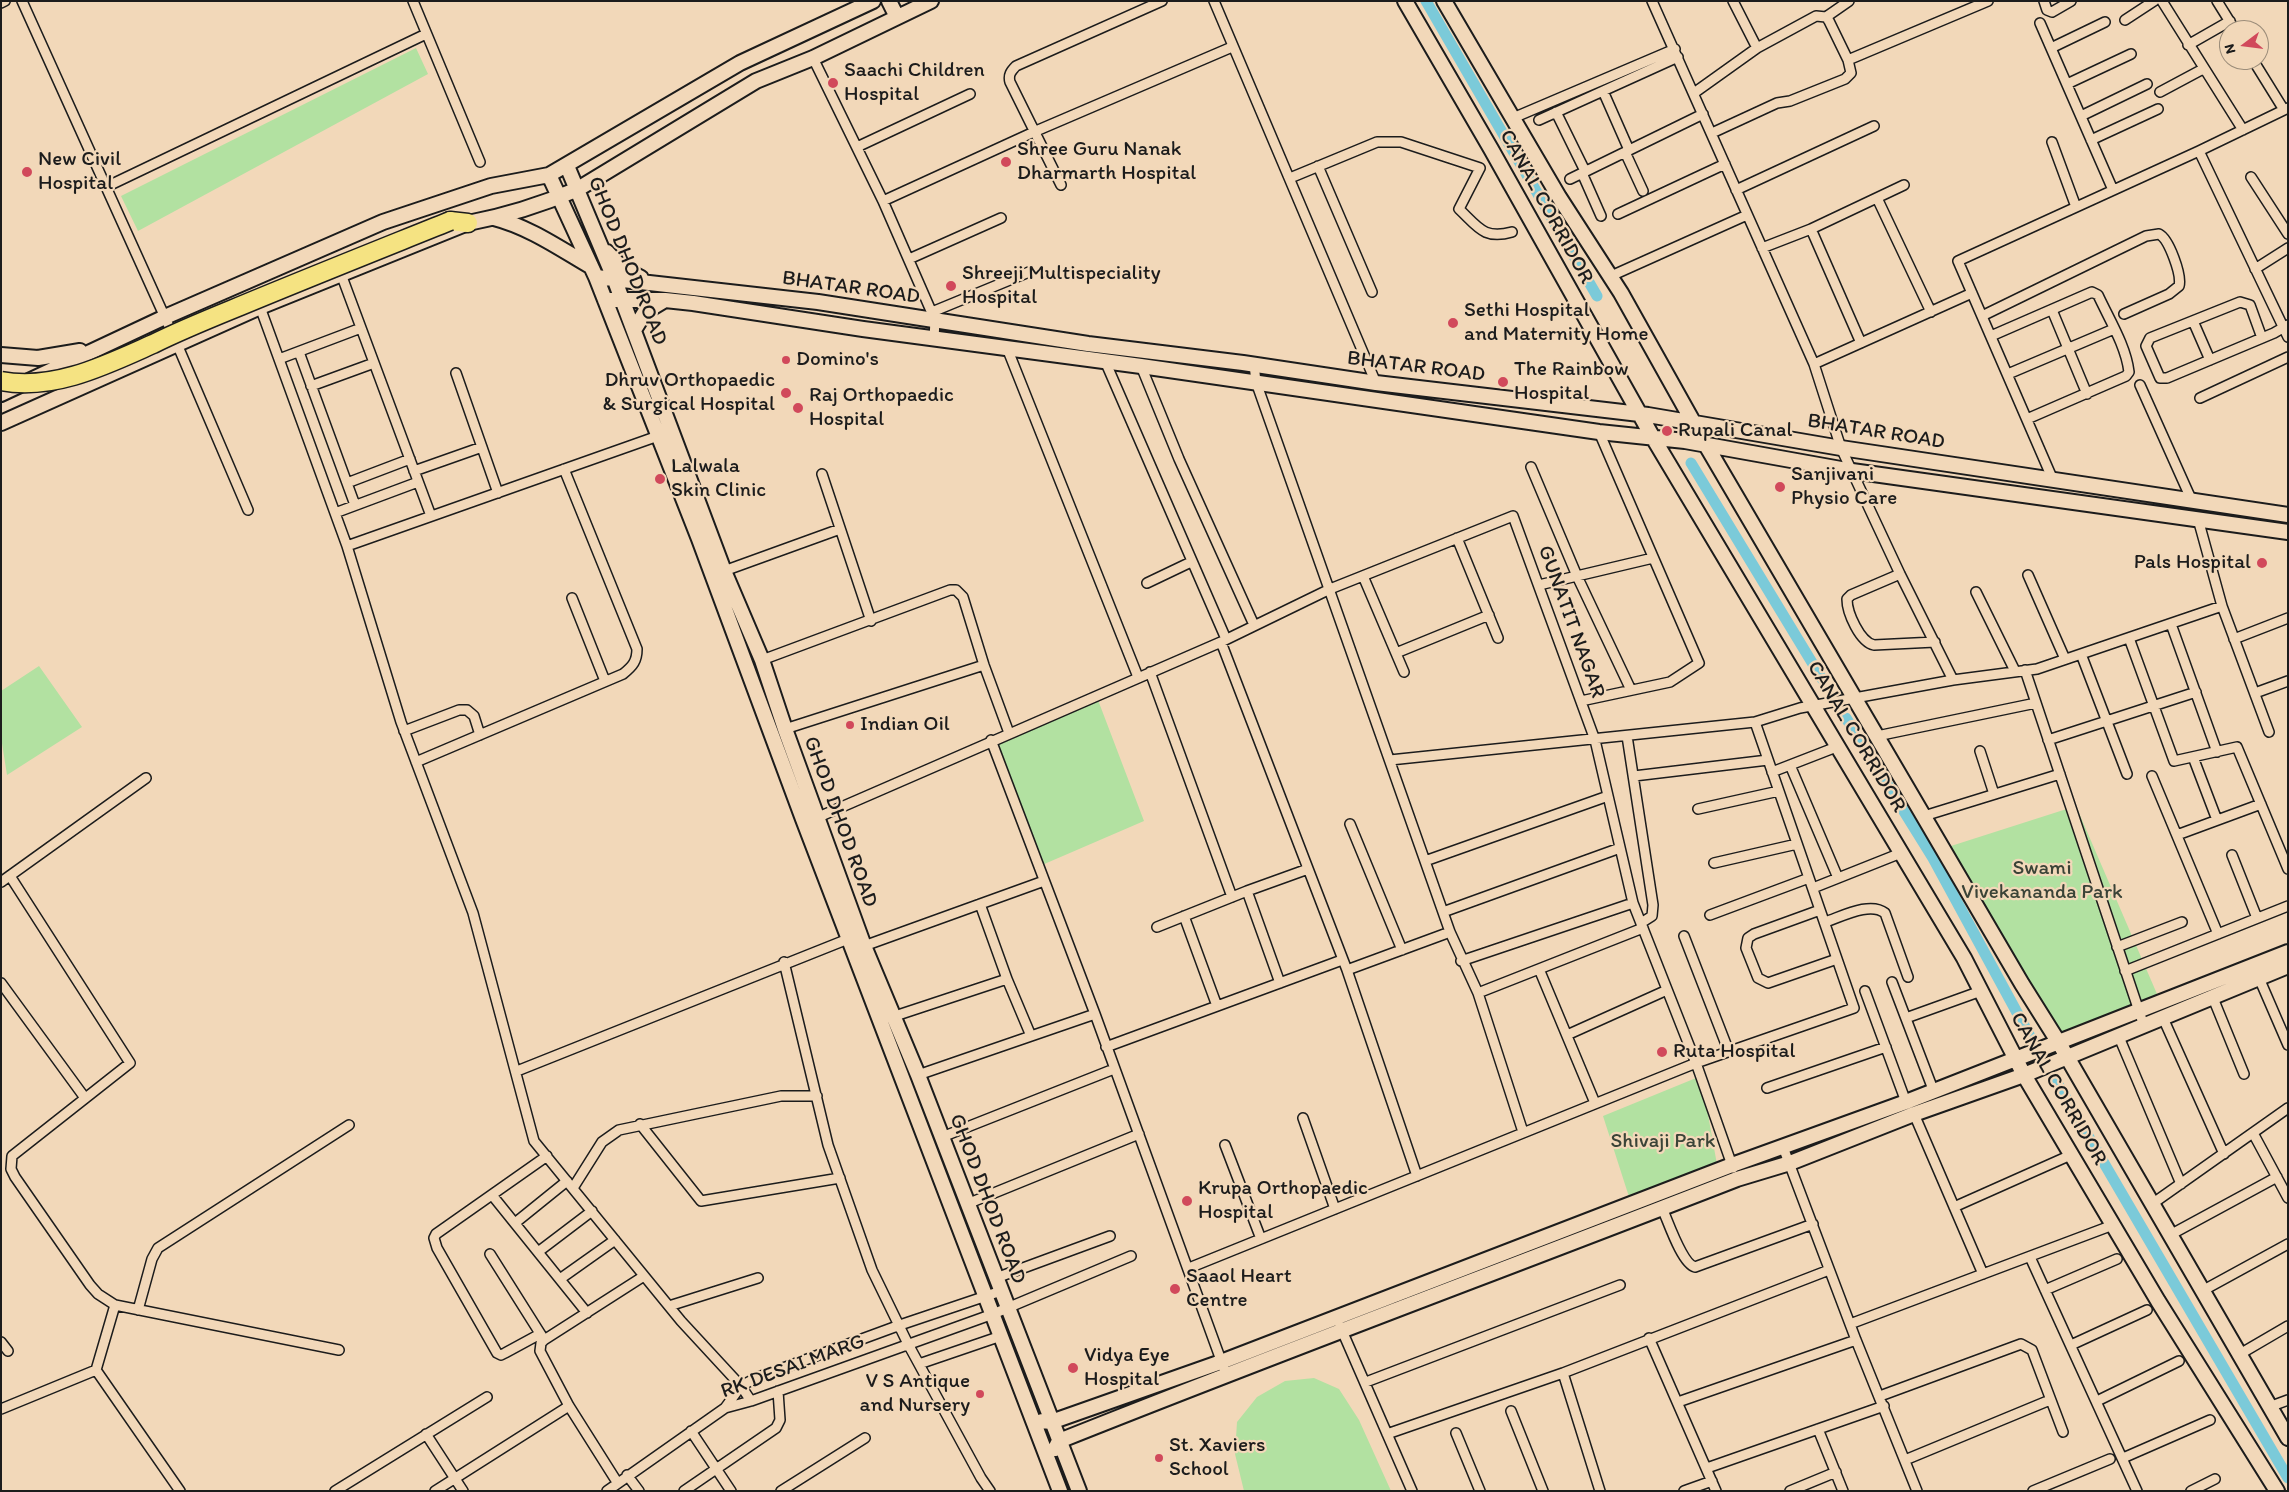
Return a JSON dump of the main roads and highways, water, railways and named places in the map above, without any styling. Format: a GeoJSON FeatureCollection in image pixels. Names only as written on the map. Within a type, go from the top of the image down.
{"type":"FeatureCollection","features":[{"type":"Feature","properties":{"kind":"highway"},"geometry":{"type":"LineString","coordinates":[[1,381],[14,383],[51,382],[120,360],[233,309],[450,221],[468,223]]}},
{"type":"Feature","properties":{"kind":"waterway"},"geometry":{"type":"LineString","coordinates":[[1426,1],[1597,296]]}},
{"type":"Feature","properties":{"kind":"waterway"},"geometry":{"type":"LineString","coordinates":[[1691,463],[1822,679]]}},
{"type":"Feature","properties":{"kind":"waterway"},"geometry":{"type":"LineString","coordinates":[[1846,718],[1933,858],[2033,1042]]}},
{"type":"Feature","properties":{"kind":"waterway"},"geometry":{"type":"LineString","coordinates":[[2056,1081],[2288,1478]]}},
{"type":"Feature","properties":{"kind":"place","name":"Saachi Children Hospital"},"geometry":{"type":"Point","coordinates":[833,83]}},
{"type":"Feature","properties":{"kind":"place","name":"Shree Guru Nanak Dharmarth Hospital"},"geometry":{"type":"Point","coordinates":[1006,162]}},
{"type":"Feature","properties":{"kind":"place","name":"New Civil Hospital"},"geometry":{"type":"Point","coordinates":[27,172]}},
{"type":"Feature","properties":{"kind":"place","name":"Shreeji Multispeciality Hospital"},"geometry":{"type":"Point","coordinates":[951,286]}},
{"type":"Feature","properties":{"kind":"place","name":"Sethi Hospital and Maternity Home"},"geometry":{"type":"Point","coordinates":[1453,323]}},
{"type":"Feature","properties":{"kind":"place","name":"Domino's"},"geometry":{"type":"Point","coordinates":[786,360]}},
{"type":"Feature","properties":{"kind":"place","name":"The Rainbow Hospital"},"geometry":{"type":"Point","coordinates":[1503,382]}},
{"type":"Feature","properties":{"kind":"place","name":"Dhruv Orthopaedic & Surgical Hospital"},"geometry":{"type":"Point","coordinates":[786,393]}},
{"type":"Feature","properties":{"kind":"place","name":"Raj Orthopaedic Hospital"},"geometry":{"type":"Point","coordinates":[798,408]}},
{"type":"Feature","properties":{"kind":"place","name":"Rupali Canal"},"geometry":{"type":"Point","coordinates":[1667,431]}},
{"type":"Feature","properties":{"kind":"place","name":"Lalwala Skin Clinic"},"geometry":{"type":"Point","coordinates":[660,479]}},
{"type":"Feature","properties":{"kind":"place","name":"Sanjivani Physio Care"},"geometry":{"type":"Point","coordinates":[1780,487]}},
{"type":"Feature","properties":{"kind":"place","name":"Pals Hospital"},"geometry":{"type":"Point","coordinates":[2262,563]}},
{"type":"Feature","properties":{"kind":"place","name":"Indian Oil"},"geometry":{"type":"Point","coordinates":[850,725]}},
{"type":"Feature","properties":{"kind":"place","name":"Ruta Hospital"},"geometry":{"type":"Point","coordinates":[1662,1052]}},
{"type":"Feature","properties":{"kind":"place","name":"Krupa Orthopaedic Hospital"},"geometry":{"type":"Point","coordinates":[1187,1201]}},
{"type":"Feature","properties":{"kind":"place","name":"Saaol Heart Centre"},"geometry":{"type":"Point","coordinates":[1175,1289]}},
{"type":"Feature","properties":{"kind":"place","name":"Vidya Eye Hospital"},"geometry":{"type":"Point","coordinates":[1073,1368]}},
{"type":"Feature","properties":{"kind":"place","name":"V S Antique and Nursery"},"geometry":{"type":"Point","coordinates":[980,1394]}},
{"type":"Feature","properties":{"kind":"place","name":"St. Xaviers School"},"geometry":{"type":"Point","coordinates":[1159,1458]}},
{"type":"Feature","properties":{"kind":"park label","name":"Swami Vivekananda Park"},"geometry":{"type":"Point","coordinates":[2042,881]}},
{"type":"Feature","properties":{"kind":"park label","name":"Shivaji Park"},"geometry":{"type":"Point","coordinates":[1663,1142]}}]}
